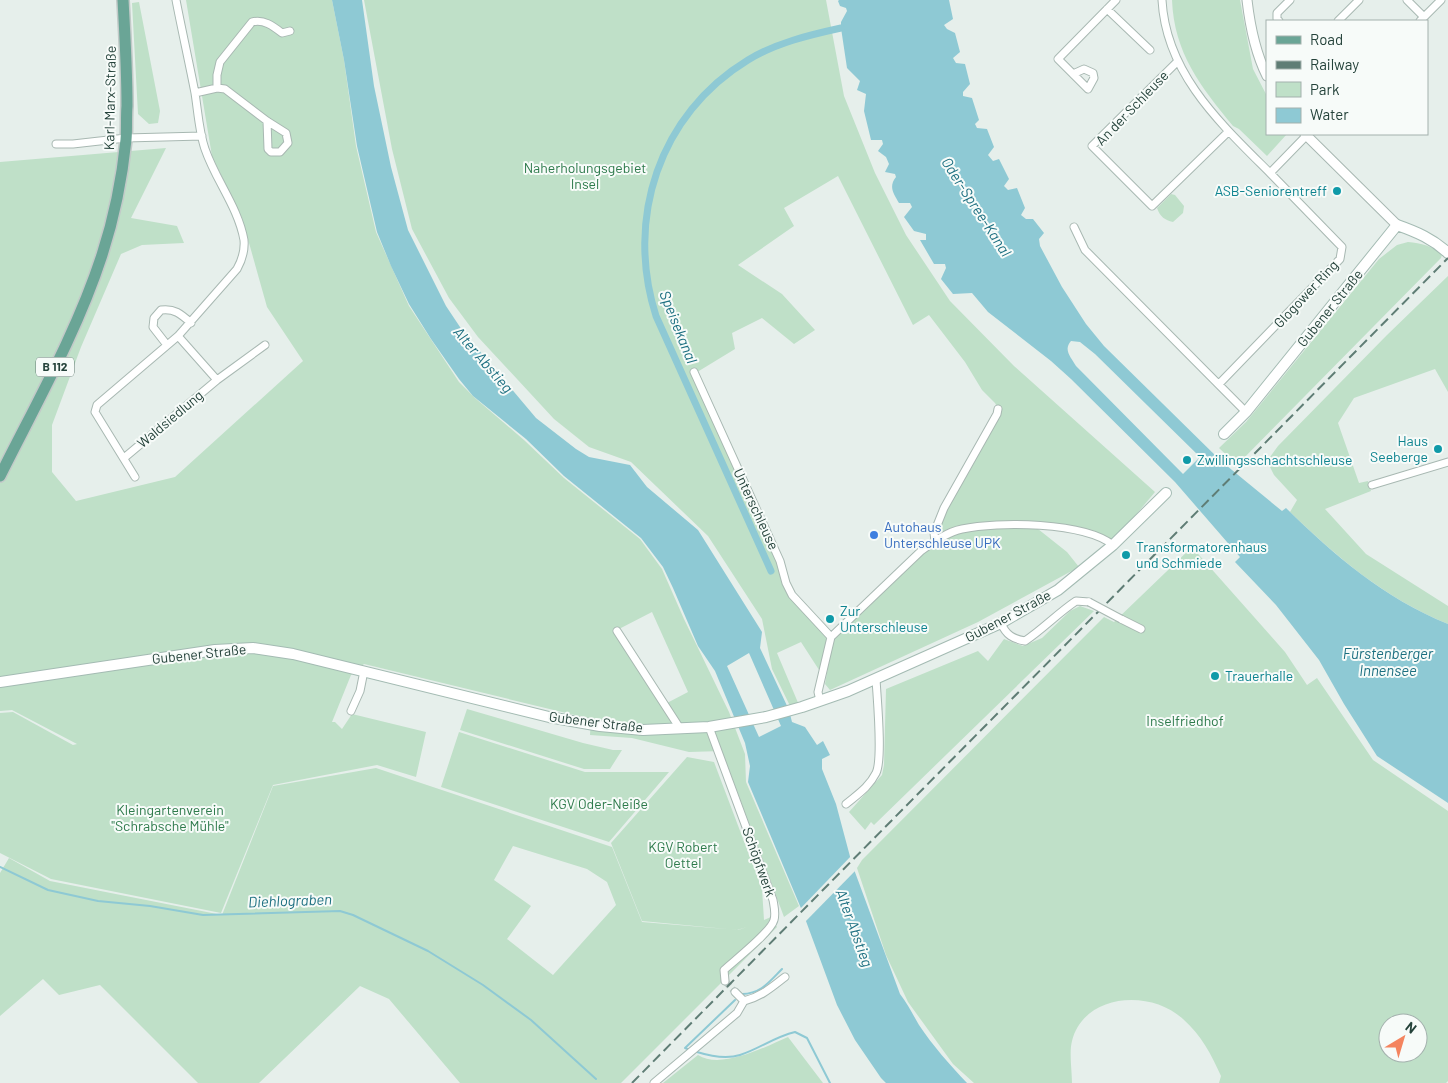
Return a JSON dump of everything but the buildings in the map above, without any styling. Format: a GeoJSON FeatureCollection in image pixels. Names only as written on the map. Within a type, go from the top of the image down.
{"type":"FeatureCollection","features":[{"type":"Feature","properties":{"kind":"main road","name":"Karl-Marx-Straße"},"geometry":{"type":"LineString","coordinates":[[0,476],[60,356],[102,255],[119,188],[126,138],[127,68],[124,0]]}},
{"type":"Feature","properties":{"kind":"main road"},"geometry":{"type":"LineString","coordinates":[[1398,226],[1419,233],[1444,250]]}},
{"type":"Feature","properties":{"kind":"main road","name":"Gubener Straße"},"geometry":{"type":"LineString","coordinates":[[1224,434],[1246,412],[1398,226]]}},
{"type":"Feature","properties":{"kind":"main road","name":"Gubener Straße"},"geometry":{"type":"LineString","coordinates":[[0,682],[214,650],[253,648],[293,654],[558,719],[600,726],[643,730],[709,727],[728,724],[766,717],[820,701],[876,679],[1002,624],[1058,590],[1113,545],[1166,493]]}},
{"type":"Feature","properties":{"kind":"street","name":"Waldsiedlung"},"geometry":{"type":"LineString","coordinates":[[135,477],[95,412],[96,405],[191,323],[237,269],[241,263],[244,250],[244,238],[238,216],[206,150],[202,136],[176,0]]}},
{"type":"Feature","properties":{"kind":"street"},"geometry":{"type":"LineString","coordinates":[[1072,74],[1058,58],[1116,0]]}},
{"type":"Feature","properties":{"kind":"street","name":"An der Schleuse"},"geometry":{"type":"LineString","coordinates":[[1162,0],[1162,13],[1168,38],[1177,62],[1192,88],[1228,132],[1270,173]]}},
{"type":"Feature","properties":{"kind":"street"},"geometry":{"type":"LineString","coordinates":[[1247,0],[1250,25],[1259,60],[1266,74]]}},
{"type":"Feature","properties":{"kind":"street"},"geometry":{"type":"LineString","coordinates":[[1278,20],[1277,13],[1290,0]]}},
{"type":"Feature","properties":{"kind":"street"},"geometry":{"type":"LineString","coordinates":[[1339,20],[1359,0]]}},
{"type":"Feature","properties":{"kind":"street"},"geometry":{"type":"LineString","coordinates":[[1406,0],[1422,19],[1441,0]]}},
{"type":"Feature","properties":{"kind":"street","name":"An der Schleuse"},"geometry":{"type":"LineString","coordinates":[[1107,9],[1150,50]]}},
{"type":"Feature","properties":{"kind":"street"},"geometry":{"type":"LineString","coordinates":[[217,88],[220,62],[252,22],[257,21],[269,24],[282,33],[290,31]]}},
{"type":"Feature","properties":{"kind":"street","name":"An der Schleuse"},"geometry":{"type":"LineString","coordinates":[[1177,62],[1092,146],[1152,206],[1228,132]]}},
{"type":"Feature","properties":{"kind":"street"},"geometry":{"type":"LineString","coordinates":[[195,93],[217,88],[225,89],[267,121]]}},
{"type":"Feature","properties":{"kind":"street"},"geometry":{"type":"LineString","coordinates":[[1270,173],[1305,135]]}},
{"type":"Feature","properties":{"kind":"street"},"geometry":{"type":"LineString","coordinates":[[1307,135],[1398,226]]}},
{"type":"Feature","properties":{"kind":"street"},"geometry":{"type":"LineString","coordinates":[[56,144],[126,138],[202,136]]}},
{"type":"Feature","properties":{"kind":"street","name":"Glogower Ring"},"geometry":{"type":"LineString","coordinates":[[1219,384],[1340,259],[1342,247],[1270,173]]}},
{"type":"Feature","properties":{"kind":"street"},"geometry":{"type":"LineString","coordinates":[[1074,227],[1085,250],[1246,412]]}},
{"type":"Feature","properties":{"kind":"street"},"geometry":{"type":"LineString","coordinates":[[167,345],[153,327],[154,318],[161,310],[175,311],[191,323]]}},
{"type":"Feature","properties":{"kind":"street","name":"Waldsiedlung"},"geometry":{"type":"LineString","coordinates":[[178,336],[217,380]]}},
{"type":"Feature","properties":{"kind":"street","name":"Waldsiedlung"},"geometry":{"type":"LineString","coordinates":[[124,458],[217,380],[265,345]]}},
{"type":"Feature","properties":{"kind":"street","name":"Unterschleuse"},"geometry":{"type":"LineString","coordinates":[[694,372],[780,561],[792,595],[831,637]]}},
{"type":"Feature","properties":{"kind":"street"},"geometry":{"type":"LineString","coordinates":[[935,541],[934,532],[944,508],[998,414],[998,409]]}},
{"type":"Feature","properties":{"kind":"street"},"geometry":{"type":"LineString","coordinates":[[1372,485],[1448,462]]}},
{"type":"Feature","properties":{"kind":"street"},"geometry":{"type":"LineString","coordinates":[[820,701],[818,692],[831,637],[921,551],[935,541],[960,529],[985,525],[1022,525],[1056,527],[1091,534],[1104,538],[1113,545]]}},
{"type":"Feature","properties":{"kind":"street"},"geometry":{"type":"LineString","coordinates":[[1002,624],[1005,632],[1015,640],[1025,641],[1076,601],[1089,602],[1141,629]]}},
{"type":"Feature","properties":{"kind":"street"},"geometry":{"type":"LineString","coordinates":[[617,631],[680,727]]}},
{"type":"Feature","properties":{"kind":"street"},"geometry":{"type":"LineString","coordinates":[[351,711],[360,692],[364,671]]}},
{"type":"Feature","properties":{"kind":"street"},"geometry":{"type":"LineString","coordinates":[[846,804],[867,787],[877,771],[879,746],[876,679]]}},
{"type":"Feature","properties":{"kind":"street","name":"Schöpfwerk"},"geometry":{"type":"LineString","coordinates":[[709,727],[773,900],[775,910],[774,920],[769,929],[724,970],[725,982]]}},
{"type":"Feature","properties":{"kind":"street"},"geometry":{"type":"LineString","coordinates":[[654,1083],[737,1013],[744,1001],[760,996],[784,977]]}},
{"type":"Feature","properties":{"kind":"street"},"geometry":{"type":"LineString","coordinates":[[735,992],[744,1001]]}},
{"type":"Feature","properties":{"kind":"green space","name":"Kleingartenverein \"Schrabsche Mühle\""},"geometry":{"type":"Polygon","coordinates":[[[186,0],[332,0],[344,60],[356,146],[376,232],[409,306],[459,382],[564,478],[640,539],[662,569],[729,712],[745,754],[746,782],[799,906],[784,917],[722,751],[689,752],[632,738],[590,735],[591,719],[364,664],[351,675],[332,722],[335,722],[342,729],[352,714],[426,732],[416,777],[377,765],[273,785],[221,913],[51,879],[0,853],[0,713],[13,712],[73,745],[77,744],[12,710],[0,711],[0,162],[166,148],[131,218],[177,226],[184,243],[142,245],[121,254],[81,347],[52,425],[52,472],[76,501],[175,477],[303,361],[267,307],[242,218],[212,156],[186,0]],[[652,612],[619,629],[667,703],[688,692],[652,612]]]}},
{"type":"Feature","properties":{"kind":"green space","name":"Naherholungsgebiet Insel"},"geometry":{"type":"Polygon","coordinates":[[[364,0],[826,0],[844,96],[875,173],[906,235],[950,301],[1014,366],[1155,492],[1113,542],[1106,537],[1014,522],[978,523],[960,527],[936,539],[945,509],[1000,412],[995,403],[982,390],[965,362],[929,315],[913,325],[838,176],[784,208],[794,226],[738,265],[782,294],[815,330],[794,344],[762,318],[732,333],[735,349],[694,374],[779,560],[784,583],[830,637],[821,673],[801,642],[777,653],[799,705],[791,708],[772,669],[762,619],[708,536],[631,462],[589,447],[554,419],[478,337],[449,298],[412,229],[392,149],[364,0]]]}},
{"type":"Feature","properties":{"kind":"green space"},"geometry":{"type":"Polygon","coordinates":[[[1172,0],[1240,0],[1253,69],[1266,94],[1266,135],[1286,135],[1267,156],[1239,129],[1233,126],[1200,83],[1184,53],[1174,19],[1172,0]]]}},
{"type":"Feature","properties":{"kind":"green space"},"geometry":{"type":"Polygon","coordinates":[[[139,2],[160,111],[158,123],[149,124],[138,114],[132,3],[139,2]]]}},
{"type":"Feature","properties":{"kind":"green space"},"geometry":{"type":"Polygon","coordinates":[[[1171,194],[1175,195],[1184,206],[1183,213],[1173,222],[1163,218],[1157,208],[1171,194]]]}},
{"type":"Feature","properties":{"kind":"green space"},"geometry":{"type":"Polygon","coordinates":[[[1408,242],[1431,247],[1442,255],[1441,258],[1237,465],[1219,448],[1246,422],[1379,259],[1397,245],[1408,242]]]}},
{"type":"Feature","properties":{"kind":"green space"},"geometry":{"type":"Polygon","coordinates":[[[1448,276],[1448,392],[1435,369],[1354,398],[1338,423],[1359,483],[1368,481],[1371,491],[1325,509],[1366,554],[1448,606],[1448,624],[1425,614],[1383,590],[1326,546],[1290,512],[1297,500],[1274,475],[1267,461],[1278,446],[1448,276]]]}},
{"type":"Feature","properties":{"kind":"green space"},"geometry":{"type":"Polygon","coordinates":[[[1022,526],[1038,529],[1067,552],[1079,567],[978,622],[830,690],[825,684],[833,638],[873,598],[937,542],[960,531],[1022,526]]]}},
{"type":"Feature","properties":{"kind":"green space","name":"Inselfriedhof"},"geometry":{"type":"Polygon","coordinates":[[[1192,547],[1285,652],[1307,685],[1317,678],[1373,760],[1448,811],[1448,1081],[1446,1083],[1219,1083],[1221,1076],[1214,1060],[1190,1025],[1170,1009],[1154,1003],[1137,1000],[1120,1001],[1104,1005],[1090,1013],[1079,1025],[1071,1045],[1072,1083],[974,1083],[953,1064],[908,1002],[886,955],[857,868],[862,860],[1104,617],[1114,622],[1192,547]]]}},
{"type":"Feature","properties":{"kind":"green space"},"geometry":{"type":"Polygon","coordinates":[[[1080,606],[1094,611],[874,825],[871,822],[865,830],[849,812],[882,775],[884,765],[886,689],[978,651],[988,661],[1004,639],[1023,646],[1042,638],[1070,611],[1080,606]]]}},
{"type":"Feature","properties":{"kind":"green space"},"geometry":{"type":"Polygon","coordinates":[[[467,709],[583,743],[613,750],[622,750],[610,769],[584,769],[460,730],[467,709]]]}},
{"type":"Feature","properties":{"kind":"green space","name":"KGV Oder-Neiße"},"geometry":{"type":"Polygon","coordinates":[[[459,732],[585,772],[669,772],[609,842],[441,787],[459,732]]]}},
{"type":"Feature","properties":{"kind":"green space","name":"KGV Robert Oettel"},"geometry":{"type":"Polygon","coordinates":[[[687,757],[714,762],[762,889],[764,920],[771,917],[777,927],[621,1083],[460,1083],[389,999],[360,986],[259,1083],[198,1083],[100,985],[59,995],[43,979],[0,1016],[0,873],[9,858],[50,881],[222,915],[273,786],[376,768],[612,847],[642,922],[730,929],[642,921],[611,843],[687,757]],[[513,846],[494,880],[531,906],[507,939],[553,975],[616,905],[607,882],[587,869],[513,846]]]}},
{"type":"Feature","properties":{"kind":"green space"},"geometry":{"type":"Polygon","coordinates":[[[788,1037],[823,1083],[663,1083],[698,1055],[708,1059],[731,1059],[788,1037]]]}},
{"type":"Feature","properties":{"kind":"water","name":"Alter Abstieg"},"geometry":{"type":"Polygon","coordinates":[[[332,0],[362,0],[374,86],[391,167],[408,230],[446,306],[462,330],[536,418],[589,457],[630,465],[647,487],[698,530],[762,632],[760,648],[789,710],[792,722],[805,727],[817,745],[823,741],[830,755],[822,759],[822,769],[836,804],[852,864],[900,994],[930,1040],[967,1083],[886,1083],[855,1040],[837,1005],[803,913],[748,782],[750,766],[745,743],[715,671],[698,646],[663,567],[641,538],[564,476],[526,439],[473,396],[431,339],[409,304],[377,232],[357,146],[344,60],[332,0]],[[749,653],[727,666],[759,737],[781,726],[749,653]]]}},
{"type":"Feature","properties":{"kind":"water"},"geometry":{"type":"Polygon","coordinates":[[[949,0],[953,19],[944,25],[955,33],[960,52],[953,58],[956,63],[965,64],[970,84],[963,92],[963,96],[972,98],[979,120],[975,124],[977,128],[987,129],[994,147],[988,155],[993,161],[999,159],[1009,179],[1004,186],[1008,190],[1017,188],[1025,208],[1021,215],[1026,219],[1033,219],[1044,233],[1039,239],[1040,246],[1062,287],[1086,324],[1104,346],[1221,461],[1282,511],[1286,508],[1323,543],[1361,574],[1403,602],[1448,624],[1448,803],[1377,756],[1319,660],[1276,605],[1235,562],[1240,557],[1175,482],[1051,361],[988,312],[972,293],[953,294],[941,279],[946,268],[945,264],[934,264],[920,240],[926,240],[926,234],[914,231],[904,217],[912,207],[910,203],[899,203],[894,193],[892,184],[896,177],[895,174],[885,172],[889,164],[886,157],[878,151],[883,144],[882,140],[871,140],[864,111],[866,94],[857,90],[860,81],[847,68],[841,22],[847,11],[846,8],[840,6],[838,1],[949,0]],[[1071,341],[1068,347],[1069,354],[1076,366],[1183,474],[1200,457],[1095,354],[1080,342],[1071,341]]]}},
{"type":"Feature","properties":{"kind":"pier"},"geometry":{"type":"Polygon","coordinates":[[[852,855],[857,869],[804,923],[799,910],[852,855]]]}},
{"type":"Feature","properties":{"kind":"waterway","name":"Speisekanal"},"geometry":{"type":"LineString","coordinates":[[771,571],[656,316],[647,279],[645,243],[648,207],[657,172],[672,139],[692,109],[717,83],[748,60],[781,44],[841,28]]}},
{"type":"Feature","properties":{"kind":"waterway","name":"Diehlograben"},"geometry":{"type":"LineString","coordinates":[[0,867],[48,890],[98,901],[150,906],[203,915],[340,911],[353,915],[428,951],[483,985],[531,1020],[596,1079]]}},
{"type":"Feature","properties":{"kind":"waterway"},"geometry":{"type":"LineString","coordinates":[[742,994],[755,992],[760,989],[782,969]]}},
{"type":"Feature","properties":{"kind":"waterway"},"geometry":{"type":"LineString","coordinates":[[690,1050],[685,1048],[735,1000]]}},
{"type":"Feature","properties":{"kind":"waterway"},"geometry":{"type":"LineString","coordinates":[[697,1052],[707,1055],[735,1056],[795,1032],[807,1038],[830,1083]]}},
{"type":"Feature","properties":{"kind":"tunnel"},"geometry":{"type":"LineString","coordinates":[[725,981],[735,992]]}},
{"type":"Feature","properties":{"kind":"railway"},"geometry":{"type":"LineString","coordinates":[[632,1083],[1448,258]]}},
{"type":"Feature","properties":{"kind":"place","name":"ASB-Seniorentreff"},"geometry":{"type":"Point","coordinates":[1337,191]}},
{"type":"Feature","properties":{"kind":"place","name":"Haus Seeberge"},"geometry":{"type":"Point","coordinates":[1438,449]}},
{"type":"Feature","properties":{"kind":"place","name":"Zwillingsschachtschleuse"},"geometry":{"type":"Point","coordinates":[1187,460]}},
{"type":"Feature","properties":{"kind":"place","name":"Autohaus Unterschleuse UPK"},"geometry":{"type":"Point","coordinates":[874,535]}},
{"type":"Feature","properties":{"kind":"place","name":"Transformatorenhaus und Schmiede"},"geometry":{"type":"Point","coordinates":[1126,555]}},
{"type":"Feature","properties":{"kind":"place","name":"Zur Unterschleuse"},"geometry":{"type":"Point","coordinates":[830,619]}},
{"type":"Feature","properties":{"kind":"place","name":"Trauerhalle"},"geometry":{"type":"Point","coordinates":[1215,676]}},
{"type":"Feature","properties":{"kind":"water label","name":"Oder-Spree-Kanal"},"geometry":{"type":"Point","coordinates":[976,207]}},
{"type":"Feature","properties":{"kind":"water label","name":"Fürstenberger Innensee"},"geometry":{"type":"Point","coordinates":[1388,662]}}]}
